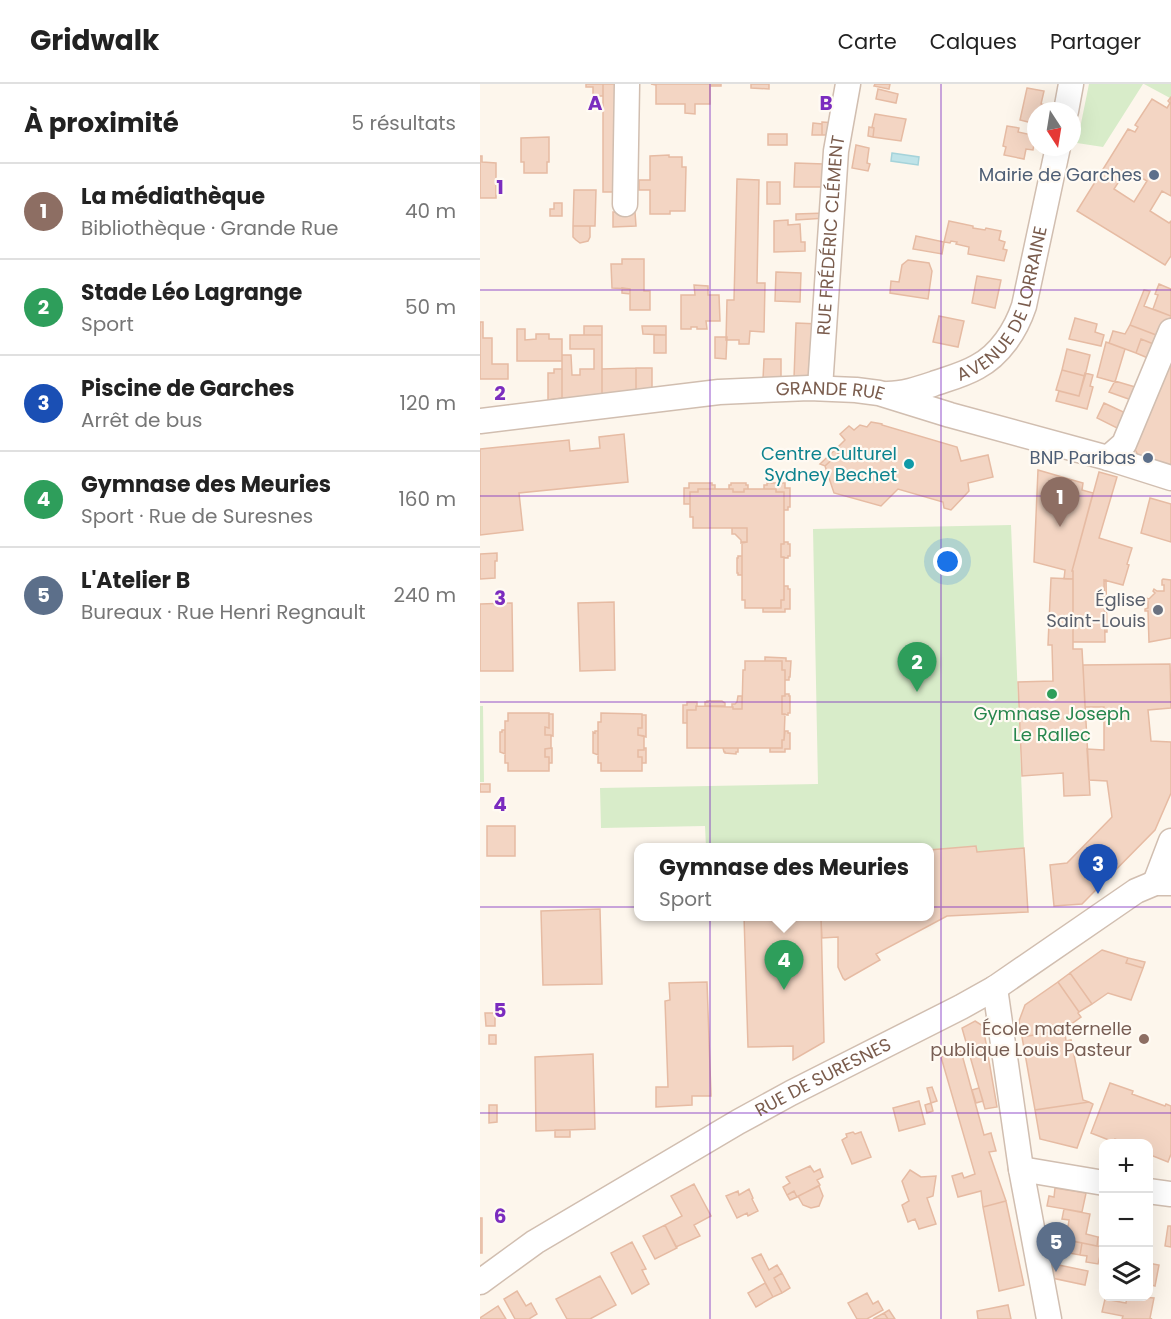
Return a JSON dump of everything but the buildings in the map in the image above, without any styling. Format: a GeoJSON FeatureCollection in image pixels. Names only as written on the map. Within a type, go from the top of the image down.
{"type":"FeatureCollection","features":[{"type":"Feature","properties":{"kind":"street"},"geometry":{"type":"LineString","coordinates":[[625,204],[627,84]]}},
{"type":"Feature","properties":{"kind":"street","name":"RUE FRÉDÉRIC CLÉMENT"},"geometry":{"type":"LineString","coordinates":[[820,388],[836,151],[848,84]]}},
{"type":"Feature","properties":{"kind":"street"},"geometry":{"type":"LineString","coordinates":[[1068,102],[1071,84]]}},
{"type":"Feature","properties":{"kind":"street","name":"AVENUE DE LORRAINE"},"geometry":{"type":"LineString","coordinates":[[879,393],[909,391],[977,367],[996,353],[1014,330],[1024,306],[1056,156]]}},
{"type":"Feature","properties":{"kind":"street"},"geometry":{"type":"LineString","coordinates":[[1108,458],[1124,444],[1171,331]]}},
{"type":"Feature","properties":{"kind":"street","name":"GRANDE RUE"},"geometry":{"type":"LineString","coordinates":[[480,421],[719,392],[820,388],[879,393],[972,422],[1108,458],[1171,478]]}},
{"type":"Feature","properties":{"kind":"street"},"geometry":{"type":"LineString","coordinates":[[1163,883],[1171,841]]}},
{"type":"Feature","properties":{"kind":"street","name":"RUE DE SURESNES"},"geometry":{"type":"LineString","coordinates":[[480,1282],[535,1242],[738,1122],[995,988],[1136,891],[1163,883]]}},
{"type":"Feature","properties":{"kind":"street"},"geometry":{"type":"LineString","coordinates":[[995,988],[1021,1169],[1049,1319]]}},
{"type":"Feature","properties":{"kind":"street"},"geometry":{"type":"LineString","coordinates":[[1021,1169],[1099,1182]]}},
{"type":"Feature","properties":{"kind":"street"},"geometry":{"type":"LineString","coordinates":[[1153,1192],[1171,1194]]}},
{"type":"Feature","properties":{"kind":"green space"},"geometry":{"type":"Polygon","coordinates":[[[1089,84],[1143,84],[1103,147],[1081,144],[1081,123],[1089,84]]]}},
{"type":"Feature","properties":{"kind":"green space"},"geometry":{"type":"Polygon","coordinates":[[[1144,84],[1171,84],[1171,97],[1170,98],[1144,84]]]}},
{"type":"Feature","properties":{"kind":"green space"},"geometry":{"type":"Polygon","coordinates":[[[1011,525],[1024,848],[977,852],[976,846],[934,850],[934,843],[706,843],[705,826],[601,828],[600,788],[818,784],[813,529],[1011,525]]]}},
{"type":"Feature","properties":{"kind":"green space"},"geometry":{"type":"Polygon","coordinates":[[[480,706],[483,706],[484,782],[480,782],[480,706]]]}},
{"type":"Feature","properties":{"kind":"water"},"geometry":{"type":"Polygon","coordinates":[[[892,153],[919,157],[918,165],[891,161],[892,153]]]}},
{"type":"Feature","properties":{"kind":"place","name":"Mairie de Garches"},"geometry":{"type":"Point","coordinates":[1154,175]}},
{"type":"Feature","properties":{"kind":"place","name":"BNP Paribas"},"geometry":{"type":"Point","coordinates":[1148,458]}},
{"type":"Feature","properties":{"kind":"place","name":"Centre Culturel Sydney Bechet"},"geometry":{"type":"Point","coordinates":[909,464]}},
{"type":"Feature","properties":{"kind":"place","name":"La médiathèque"},"geometry":{"type":"Point","coordinates":[1060,527]}},
{"type":"Feature","properties":{"kind":"place","name":"Église Saint-Louis"},"geometry":{"type":"Point","coordinates":[1158,610]}},
{"type":"Feature","properties":{"kind":"place","name":"Stade Léo Lagrange"},"geometry":{"type":"Point","coordinates":[917,692]}},
{"type":"Feature","properties":{"kind":"place","name":"Gymnase Joseph Le Rallec"},"geometry":{"type":"Point","coordinates":[1052,694]}},
{"type":"Feature","properties":{"kind":"place","name":"Piscine de Garches"},"geometry":{"type":"Point","coordinates":[1098,894]}},
{"type":"Feature","properties":{"kind":"place","name":"Gymnase des Meuries"},"geometry":{"type":"Point","coordinates":[784,990]}},
{"type":"Feature","properties":{"kind":"place","name":"École maternelle publique Louis Pasteur"},"geometry":{"type":"Point","coordinates":[1144,1039]}},
{"type":"Feature","properties":{"kind":"place","name":"L'Atelier B"},"geometry":{"type":"Point","coordinates":[1056,1272]}}]}
